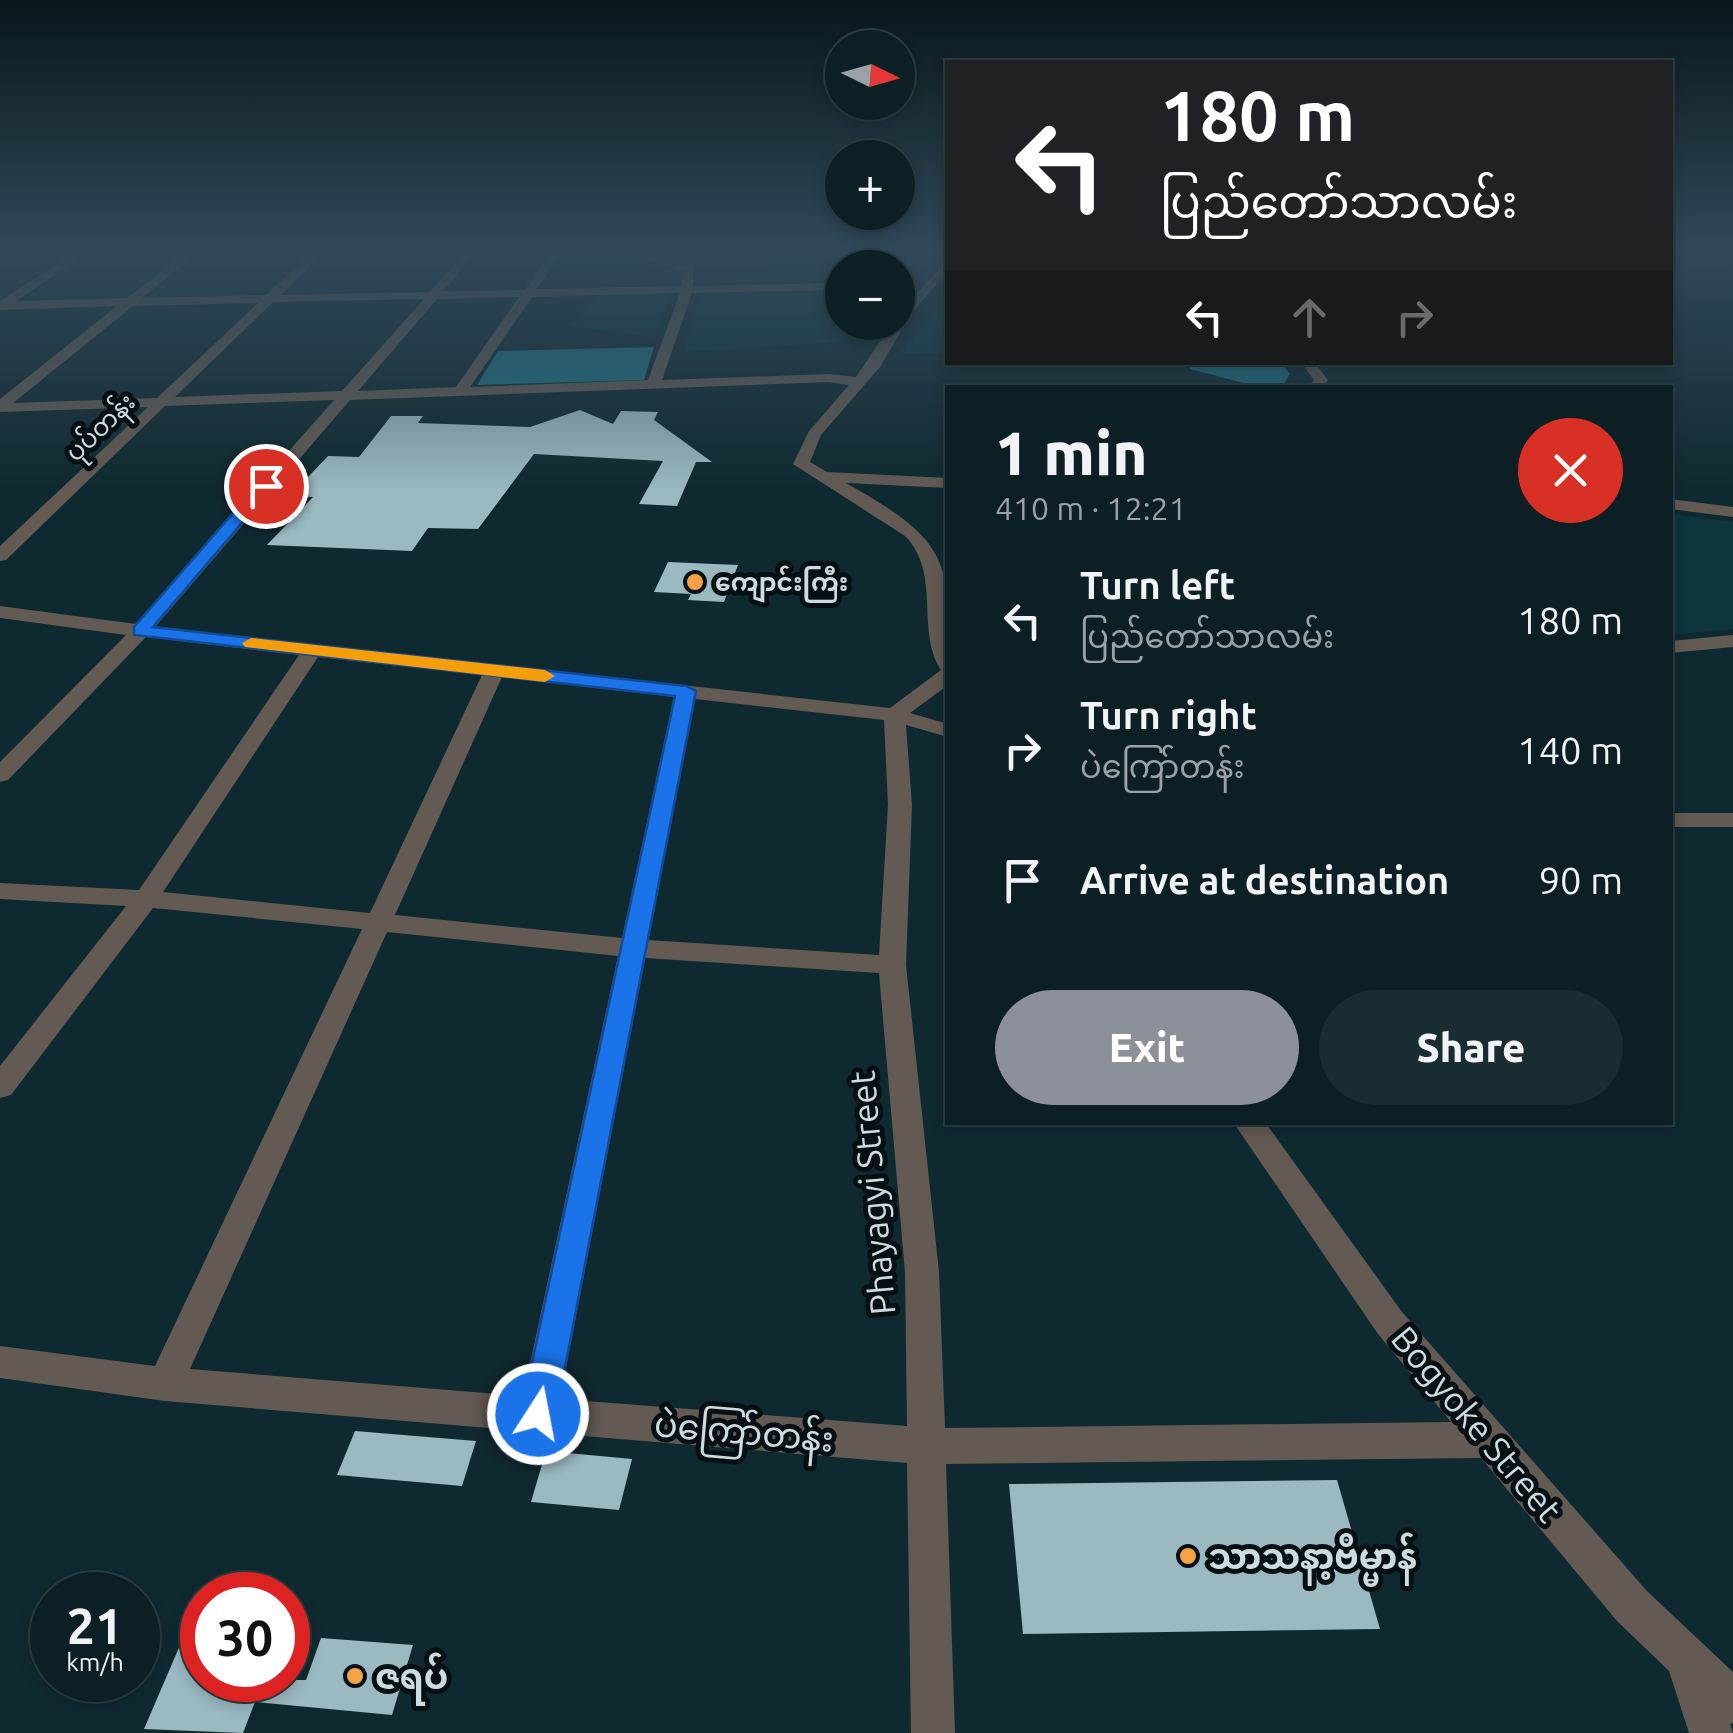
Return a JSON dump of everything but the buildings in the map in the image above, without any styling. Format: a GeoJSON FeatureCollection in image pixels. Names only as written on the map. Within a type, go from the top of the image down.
{"type":"FeatureCollection","features":[{"type":"Feature","properties":{"kind":"street"},"geometry":{"type":"LineString","coordinates":[[0,407],[94,331]]}},
{"type":"Feature","properties":{"kind":"street","name":"ပုပ်တန်း"},"geometry":{"type":"LineString","coordinates":[[0,556],[234,331]]}},
{"type":"Feature","properties":{"kind":"street"},"geometry":{"type":"LineString","coordinates":[[0,775],[140,631],[401,331]]}},
{"type":"Feature","properties":{"kind":"street"},"geometry":{"type":"LineString","coordinates":[[460,393],[503,331]]}},
{"type":"Feature","properties":{"kind":"street"},"geometry":{"type":"LineString","coordinates":[[653,386],[673,331]]}},
{"type":"Feature","properties":{"kind":"street"},"geometry":{"type":"LineString","coordinates":[[895,331],[875,364],[814,434],[801,464],[911,529],[931,556],[945,657]]}},
{"type":"Feature","properties":{"kind":"street"},"geometry":{"type":"LineString","coordinates":[[1309,365],[1321,380],[1317,385]]}},
{"type":"Feature","properties":{"kind":"street"},"geometry":{"type":"LineString","coordinates":[[0,407],[828,378],[859,382]]}},
{"type":"Feature","properties":{"kind":"street"},"geometry":{"type":"LineString","coordinates":[[822,477],[945,483]]}},
{"type":"Feature","properties":{"kind":"street"},"geometry":{"type":"LineString","coordinates":[[1673,504],[1733,512]]}},
{"type":"Feature","properties":{"kind":"street"},"geometry":{"type":"LineString","coordinates":[[0,612],[894,715],[945,730]]}},
{"type":"Feature","properties":{"kind":"street"},"geometry":{"type":"LineString","coordinates":[[1673,647],[1733,641]]}},
{"type":"Feature","properties":{"kind":"street"},"geometry":{"type":"LineString","coordinates":[[0,1087],[146,898],[312,650]]}},
{"type":"Feature","properties":{"kind":"street"},"geometry":{"type":"LineString","coordinates":[[165,1384],[495,670]]}},
{"type":"Feature","properties":{"kind":"street"},"geometry":{"type":"LineString","coordinates":[[894,715],[945,677]]}},
{"type":"Feature","properties":{"kind":"street"},"geometry":{"type":"LineString","coordinates":[[538,1414],[686,691]]}},
{"type":"Feature","properties":{"kind":"street","name":"Phayagyi Street"},"geometry":{"type":"LineString","coordinates":[[894,715],[900,805],[892,965],[922,1272],[933,1733]]}},
{"type":"Feature","properties":{"kind":"street"},"geometry":{"type":"LineString","coordinates":[[1673,820],[1733,820]]}},
{"type":"Feature","properties":{"kind":"street"},"geometry":{"type":"LineString","coordinates":[[0,891],[146,898],[634,948],[892,965]]}},
{"type":"Feature","properties":{"kind":"street","name":"Bogyoke Street"},"geometry":{"type":"LineString","coordinates":[[1250,1125],[1390,1323],[1632,1606],[1733,1702]]}},
{"type":"Feature","properties":{"kind":"street","name":"ပဲကြော်တန်း"},"geometry":{"type":"LineString","coordinates":[[0,1362],[165,1384],[926,1446],[1490,1440]]}},
{"type":"Feature","properties":{"kind":"street"},"geometry":{"type":"LineString","coordinates":[[1686,1658],[1711,1733]]}},
{"type":"Feature","properties":{"kind":"shaded area"},"geometry":{"type":"Polygon","coordinates":[[[607,331],[656,331],[654,337],[607,331]]]}},
{"type":"Feature","properties":{"kind":"shaded area"},"geometry":{"type":"Polygon","coordinates":[[[690,331],[825,331],[825,340],[841,342],[684,352],[690,331]]]}},
{"type":"Feature","properties":{"kind":"shaded area"},"geometry":{"type":"Polygon","coordinates":[[[919,331],[945,331],[945,354],[899,353],[915,340],[919,331]]]}},
{"type":"Feature","properties":{"kind":"shaded area"},"geometry":{"type":"Polygon","coordinates":[[[1673,514],[1733,522],[1733,629],[1673,635],[1673,514]]]}},
{"type":"Feature","properties":{"kind":"water"},"geometry":{"type":"Polygon","coordinates":[[[654,347],[644,380],[477,385],[498,351],[654,347]]]}},
{"type":"Feature","properties":{"kind":"water"},"geometry":{"type":"Polygon","coordinates":[[[1189,365],[1283,365],[1290,374],[1283,385],[1251,385],[1190,369],[1189,365]]]}},
{"type":"Feature","properties":{"kind":"slow traffic"},"geometry":{"type":"LineString","coordinates":[[251,643],[545,676]]}},
{"type":"Feature","properties":{"kind":"place","name":"ကျောင်းကြီး"},"geometry":{"type":"Point","coordinates":[695,582]}},
{"type":"Feature","properties":{"kind":"place","name":"သာသနာ့ဗိမ္မာန်"},"geometry":{"type":"Point","coordinates":[1188,1556]}},
{"type":"Feature","properties":{"kind":"place","name":"ဇရပ်"},"geometry":{"type":"Point","coordinates":[355,1676]}},
{"type":"Feature","properties":{"kind":"route"},"geometry":{"type":"LineString","coordinates":[[266,486],[140,631],[686,691],[538,1414]]}}]}
